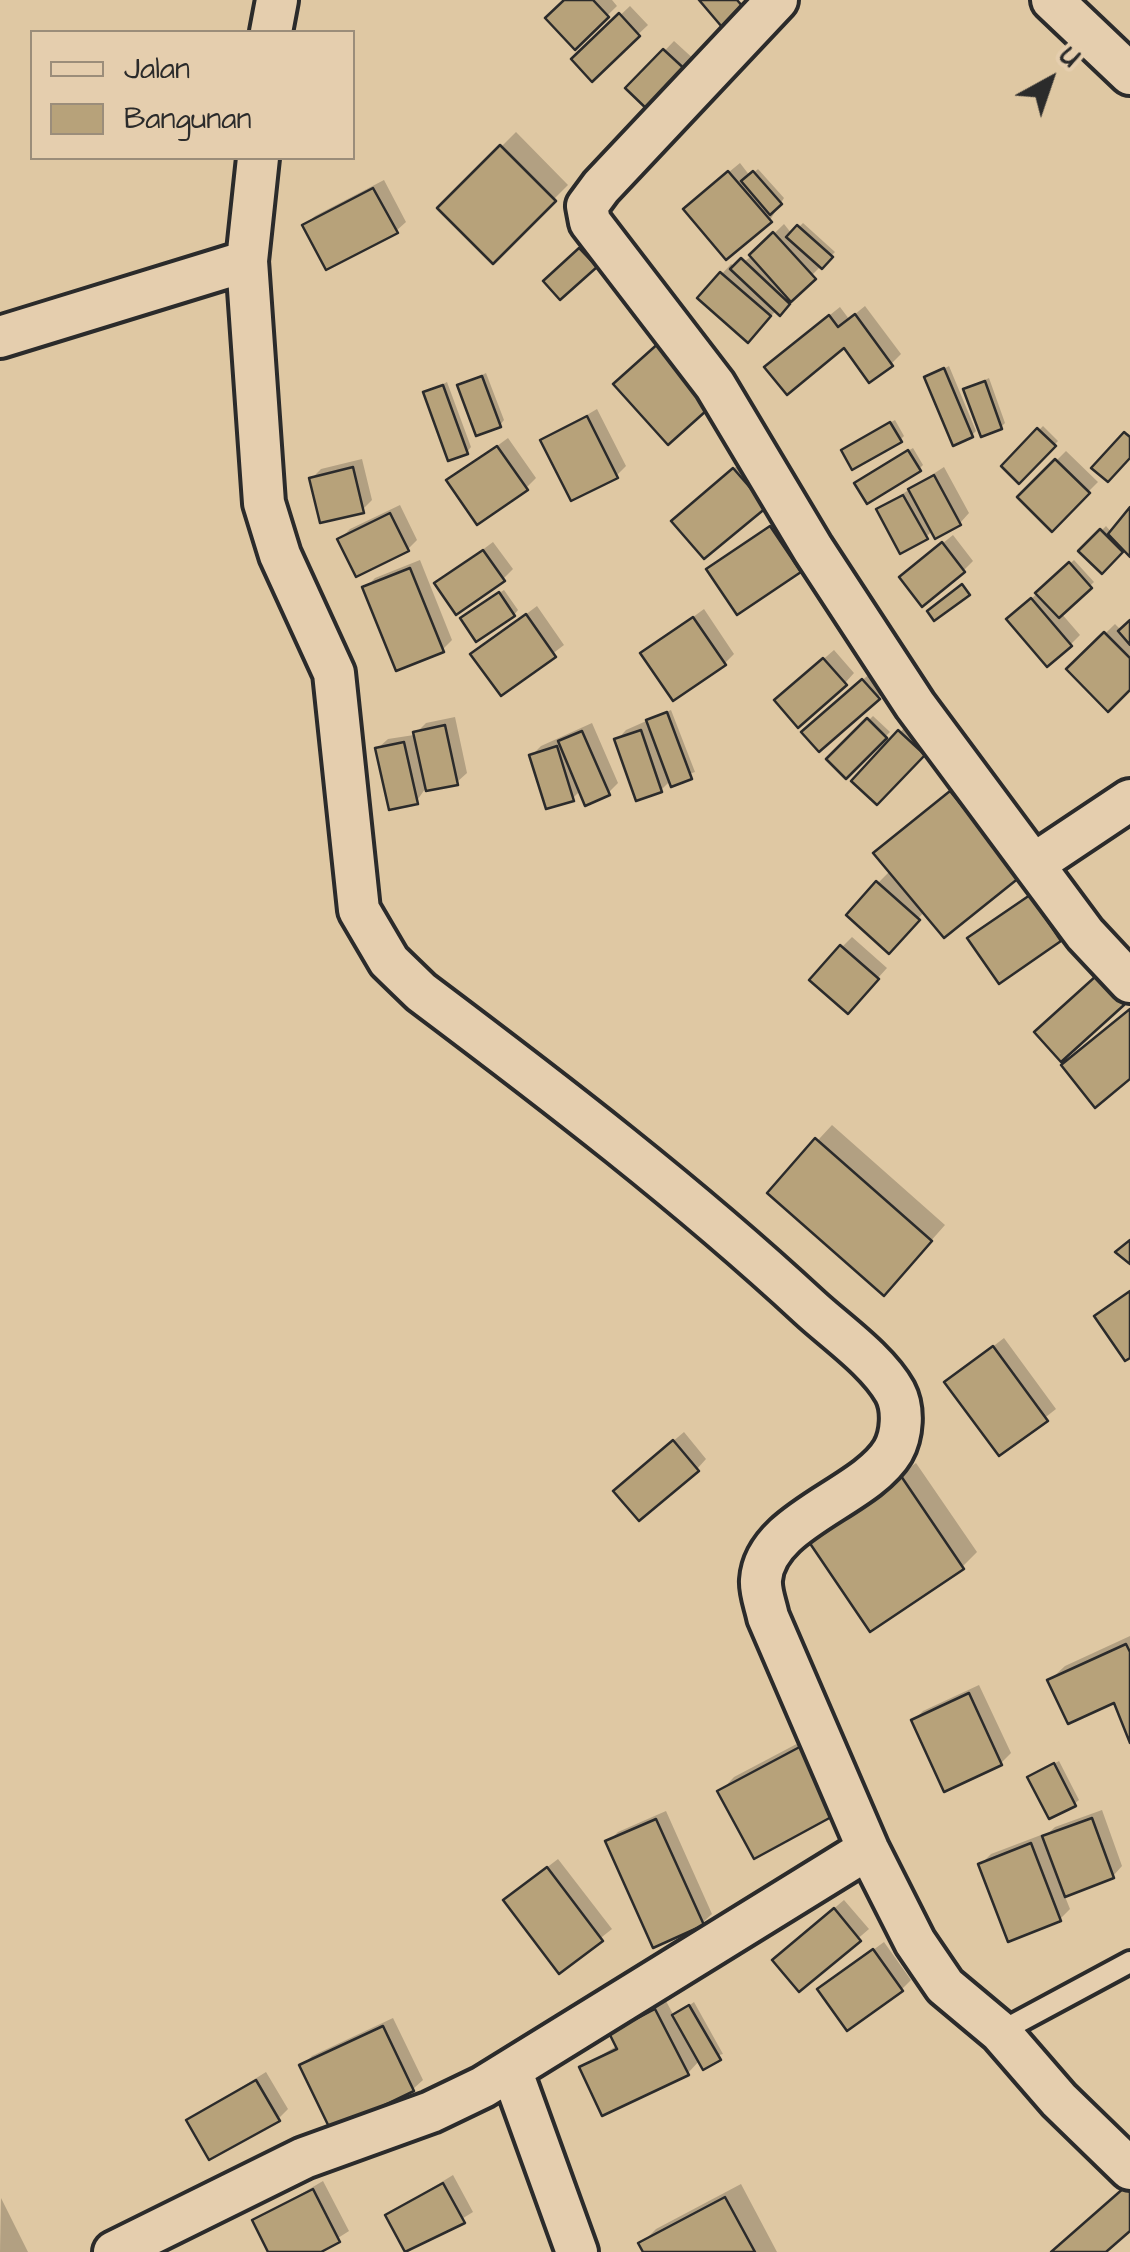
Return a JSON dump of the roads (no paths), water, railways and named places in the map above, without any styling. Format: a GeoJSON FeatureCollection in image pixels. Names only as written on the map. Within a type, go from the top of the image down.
{"type":"FeatureCollection","features":[{"type":"Feature","properties":{"kind":"street"},"geometry":{"type":"LineString","coordinates":[[271,30],[277,0]]}},
{"type":"Feature","properties":{"kind":"street"},"geometry":{"type":"LineString","coordinates":[[776,0],[601,187],[586,206],[590,222],[716,385],[864,628],[1085,934],[1130,982]]}},
{"type":"Feature","properties":{"kind":"street"},"geometry":{"type":"LineString","coordinates":[[1052,0],[1130,74]]}},
{"type":"Feature","properties":{"kind":"street"},"geometry":{"type":"LineString","coordinates":[[258,160],[247,261],[264,502],[280,554],[334,673],[357,894],[372,938],[421,992],[709,1216],[868,1362],[896,1393],[901,1417],[892,1452],[872,1472],[788,1534],[769,1554],[760,1581],[768,1618],[868,1848],[914,1942],[945,1986],[1000,2032],[1059,2100],[1130,2169]]}},
{"type":"Feature","properties":{"kind":"street"},"geometry":{"type":"LineString","coordinates":[[0,337],[247,261]]}},
{"type":"Feature","properties":{"kind":"street"},"geometry":{"type":"LineString","coordinates":[[1034,864],[1130,800]]}},
{"type":"Feature","properties":{"kind":"street"},"geometry":{"type":"LineString","coordinates":[[114,2252],[304,2158],[431,2112],[512,2072],[630,2000],[674,1966],[868,1848]]}},
{"type":"Feature","properties":{"kind":"street"},"geometry":{"type":"LineString","coordinates":[[512,2072],[577,2252]]}},
{"type":"Feature","properties":{"kind":"lane"},"geometry":{"type":"LineString","coordinates":[[1000,2032],[1130,1962]]}}]}
